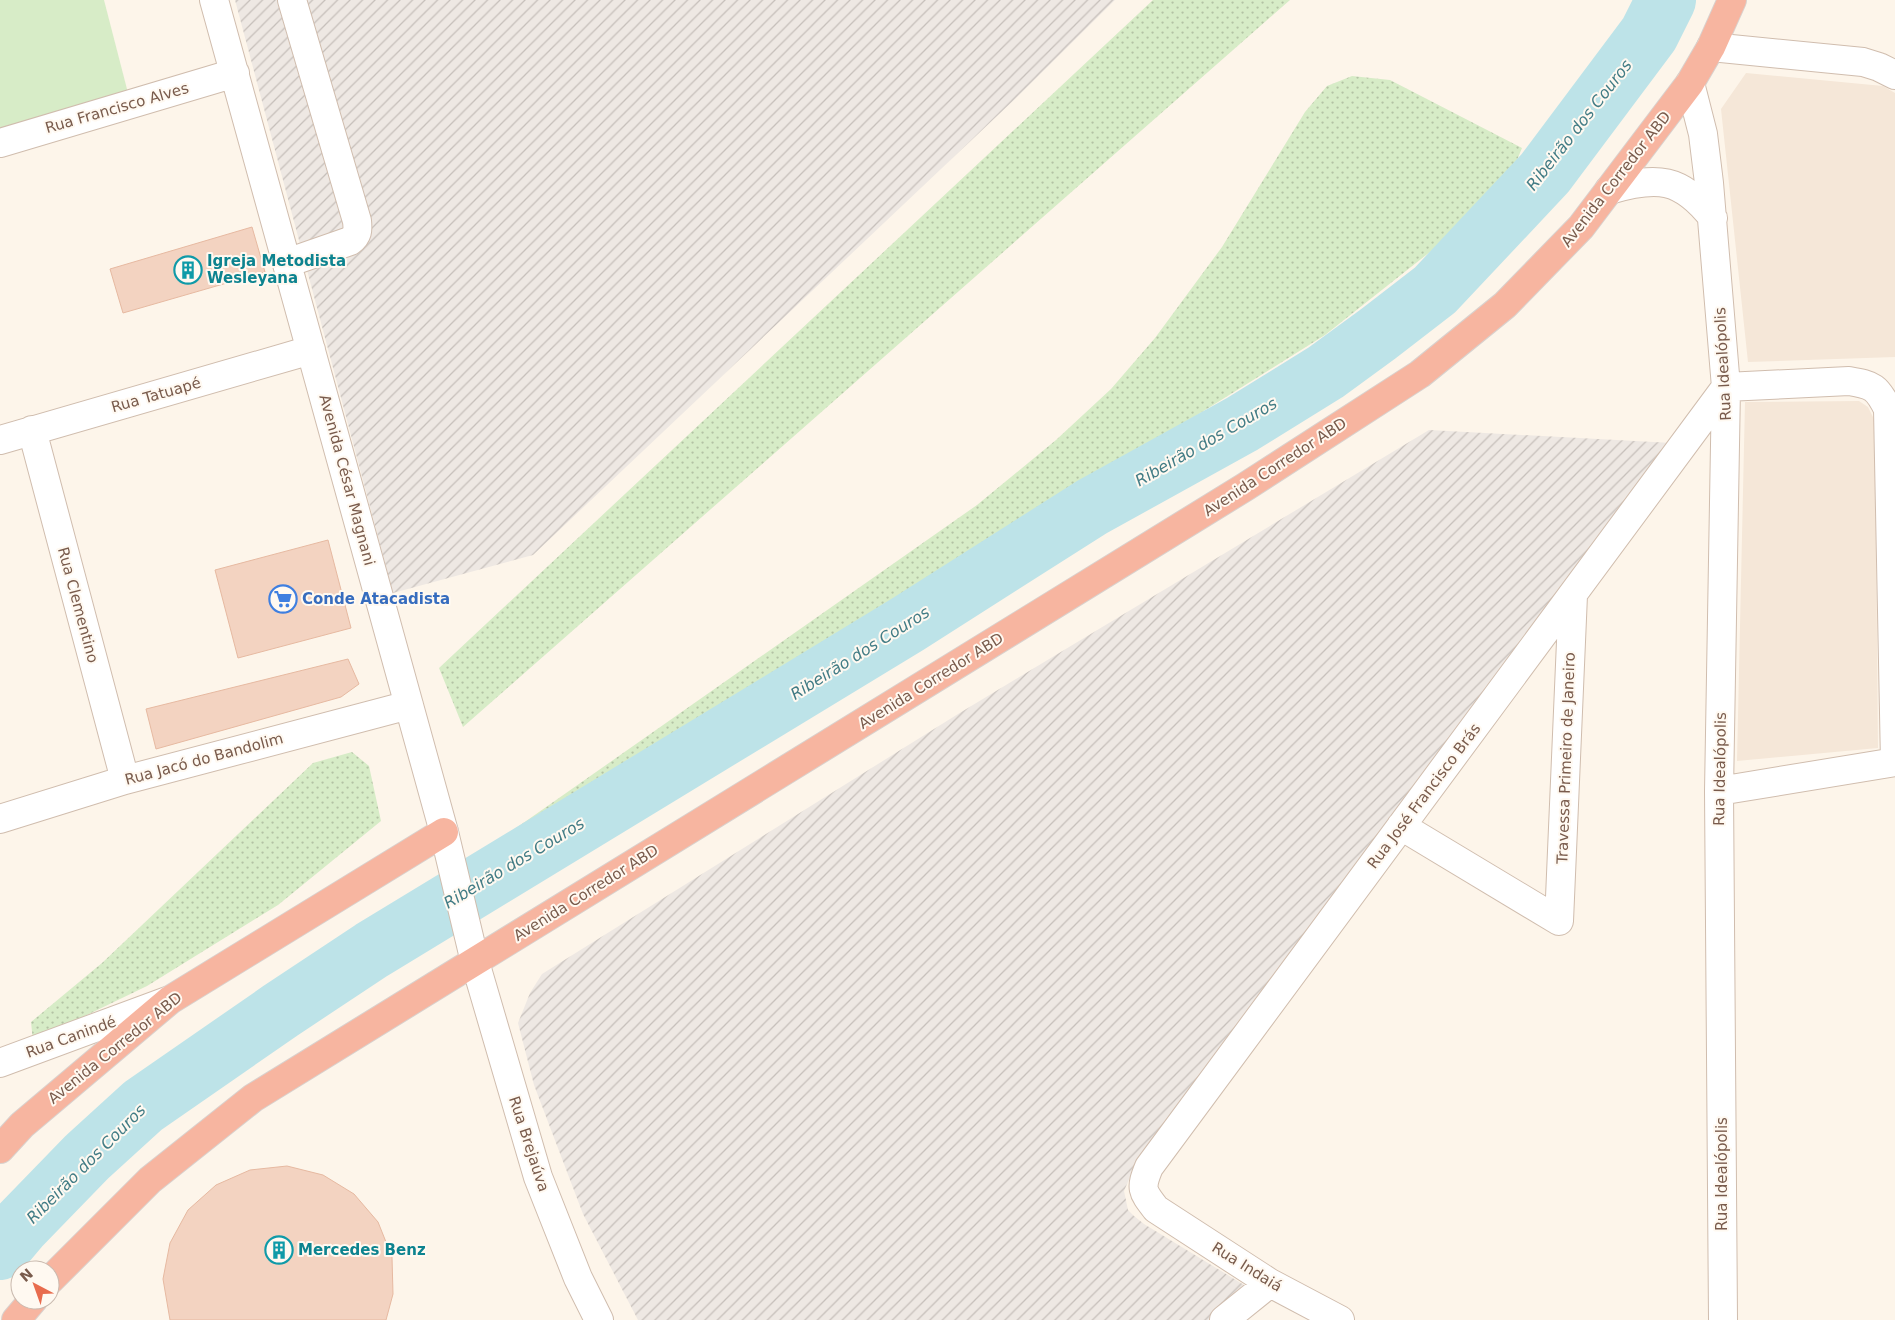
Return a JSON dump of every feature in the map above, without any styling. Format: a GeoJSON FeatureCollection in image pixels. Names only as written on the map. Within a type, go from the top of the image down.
{"type":"FeatureCollection","features":[{"type":"Feature","properties":{"kind":"highway","name":"Avenida Corredor ABD"},"geometry":{"type":"LineString","coordinates":[[60,1270],[150,1180],[253,1098],[472,950],[1245,487],[1420,374],[1506,305],[1581,227],[1690,83],[1711,47],[1732,0]]}},
{"type":"Feature","properties":{"kind":"highway","name":"Avenida Corredor ABD"},"geometry":{"type":"LineString","coordinates":[[0,1149],[22,1125],[170,1000],[444,832]]}},
{"type":"Feature","properties":{"kind":"highway"},"geometry":{"type":"LineString","coordinates":[[16,1320],[24,1310]]}},
{"type":"Feature","properties":{"kind":"street","name":"Avenida César Magnani"},"geometry":{"type":"LineString","coordinates":[[214,0],[444,832],[472,950]]}},
{"type":"Feature","properties":{"kind":"street"},"geometry":{"type":"LineString","coordinates":[[287,263],[350,241],[356,237],[358,230],[357,221],[292,0]]}},
{"type":"Feature","properties":{"kind":"street"},"geometry":{"type":"LineString","coordinates":[[1711,47],[1864,62],[1895,75]]}},
{"type":"Feature","properties":{"kind":"street","name":"Rua Francisco Alves"},"geometry":{"type":"LineString","coordinates":[[0,143],[235,73]]}},
{"type":"Feature","properties":{"kind":"street","name":"Rua Idealópolis"},"geometry":{"type":"LineString","coordinates":[[1690,83],[1703,134],[1713,218],[1726,387],[1719,791],[1723,1320]]}},
{"type":"Feature","properties":{"kind":"street"},"geometry":{"type":"LineString","coordinates":[[1609,190],[1645,182],[1682,187],[1702,204],[1713,218]]}},
{"type":"Feature","properties":{"kind":"street","name":"Rua Tatuapé"},"geometry":{"type":"LineString","coordinates":[[0,440],[311,350]]}},
{"type":"Feature","properties":{"kind":"street"},"geometry":{"type":"LineString","coordinates":[[1719,791],[1895,762],[1888,409],[1880,393],[1867,384],[1849,381],[1726,387]]}},
{"type":"Feature","properties":{"kind":"street","name":"Rua José Francisco Brás"},"geometry":{"type":"LineString","coordinates":[[1156,1209],[1145,1195],[1143,1183],[1149,1167],[1726,387]]}},
{"type":"Feature","properties":{"kind":"street","name":"Rua Clementino"},"geometry":{"type":"LineString","coordinates":[[32,430],[125,780]]}},
{"type":"Feature","properties":{"kind":"street","name":"Travessa Primeiro de Janeiro"},"geometry":{"type":"LineString","coordinates":[[1401,826],[1559,921],[1572,595]]}},
{"type":"Feature","properties":{"kind":"street","name":"Rua Jacó do Bandolim"},"geometry":{"type":"LineString","coordinates":[[0,819],[125,780],[409,705]]}},
{"type":"Feature","properties":{"kind":"street","name":"Rua Brejaúva"},"geometry":{"type":"LineString","coordinates":[[472,950],[538,1177],[578,1278],[599,1320]]}},
{"type":"Feature","properties":{"kind":"street","name":"Rua Canindé"},"geometry":{"type":"LineString","coordinates":[[0,1063],[170,1000]]}},
{"type":"Feature","properties":{"kind":"street","name":"Rua Indaiá"},"geometry":{"type":"LineString","coordinates":[[1156,1209],[1270,1283],[1340,1320]]}},
{"type":"Feature","properties":{"kind":"street"},"geometry":{"type":"LineString","coordinates":[[1224,1320],[1270,1283]]}},
{"type":"Feature","properties":{"kind":"shaded area"},"geometry":{"type":"Polygon","coordinates":[[[235,0],[1115,0],[1015,99],[533,555],[393,593],[235,0]]]}},
{"type":"Feature","properties":{"kind":"shaded area"},"geometry":{"type":"Polygon","coordinates":[[[1746,73],[1883,86],[1895,93],[1895,357],[1748,362],[1721,109],[1746,73]]]}},
{"type":"Feature","properties":{"kind":"shaded area"},"geometry":{"type":"Polygon","coordinates":[[[1859,401],[1868,407],[1875,421],[1878,748],[1737,761],[1745,402],[1859,401]]]}},
{"type":"Feature","properties":{"kind":"shaded area"},"geometry":{"type":"Polygon","coordinates":[[[1429,430],[1672,443],[1130,1177],[1124,1191],[1128,1210],[1134,1216],[1249,1288],[1208,1320],[638,1320],[583,1214],[534,1085],[518,1023],[530,993],[542,974],[958,714],[1429,430]]]}},
{"type":"Feature","properties":{"kind":"green space"},"geometry":{"type":"Polygon","coordinates":[[[0,0],[104,0],[128,93],[0,128],[0,0]]]}},
{"type":"Feature","properties":{"kind":"green space"},"geometry":{"type":"Polygon","coordinates":[[[1153,0],[1290,0],[463,727],[439,668],[1153,0]]]}},
{"type":"Feature","properties":{"kind":"green space"},"geometry":{"type":"Polygon","coordinates":[[[1352,76],[1390,80],[1522,148],[1510,177],[1476,213],[1325,335],[1178,427],[1028,515],[519,848],[509,833],[977,505],[1056,440],[1111,389],[1155,338],[1222,247],[1305,112],[1327,86],[1352,76]]]}},
{"type":"Feature","properties":{"kind":"green space"},"geometry":{"type":"Polygon","coordinates":[[[352,752],[369,766],[381,821],[278,905],[147,986],[33,1041],[31,1022],[102,963],[313,763],[352,752]]]}},
{"type":"Feature","properties":{"kind":"building","name":"Igreja Metodista Wesleyana"},"geometry":{"type":"Polygon","coordinates":[[[252,227],[265,272],[123,313],[110,269],[252,227]]]}},
{"type":"Feature","properties":{"kind":"building","name":"Conde Atacadista"},"geometry":{"type":"Polygon","coordinates":[[[328,540],[351,628],[238,658],[215,570],[328,540]]]}},
{"type":"Feature","properties":{"kind":"building"},"geometry":{"type":"Polygon","coordinates":[[[348,659],[359,684],[341,697],[156,749],[146,709],[348,659]]]}},
{"type":"Feature","properties":{"kind":"building","name":"Mercedes Benz"},"geometry":{"type":"Polygon","coordinates":[[[287,1166],[323,1175],[354,1194],[378,1222],[392,1257],[393,1294],[386,1320],[170,1320],[163,1279],[170,1243],[188,1210],[216,1185],[250,1170],[287,1166]]]}},
{"type":"Feature","properties":{"kind":"waterway","name":"Ribeirão dos Couros"},"geometry":{"type":"LineString","coordinates":[[0,1250],[21,1225],[87,1157],[143,1106],[280,1011],[372,950],[908,624],[1092,507],[1242,424],[1326,372],[1378,334],[1435,290],[1545,173],[1649,34],[1666,0]]}},
{"type":"Feature","properties":{"kind":"place","name":"Igreja Metodista Wesleyana"},"geometry":{"type":"Point","coordinates":[188,270]}},
{"type":"Feature","properties":{"kind":"place","name":"Conde Atacadista"},"geometry":{"type":"Point","coordinates":[283,599]}},
{"type":"Feature","properties":{"kind":"place","name":"Mercedes Benz"},"geometry":{"type":"Point","coordinates":[279,1250]}}]}
